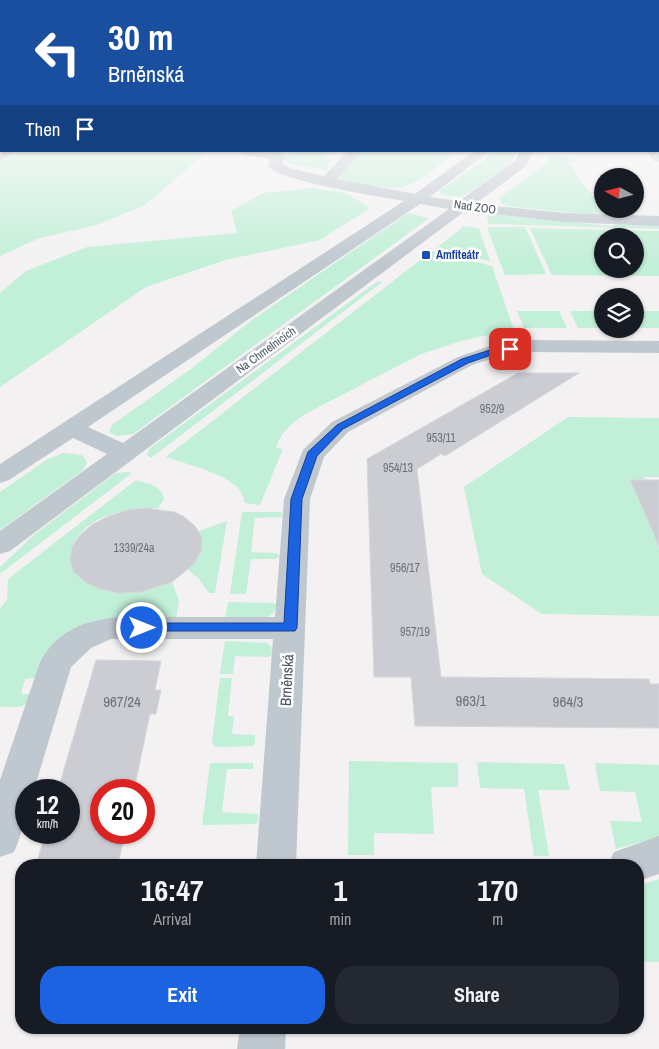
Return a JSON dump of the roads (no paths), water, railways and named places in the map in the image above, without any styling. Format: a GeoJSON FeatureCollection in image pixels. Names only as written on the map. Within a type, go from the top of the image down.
{"type":"FeatureCollection","features":[{"type":"Feature","properties":{"kind":"street","name":"Nad ZOO"},"geometry":{"type":"LineString","coordinates":[[286,170],[326,182],[464,206],[538,215],[594,215]]}},
{"type":"Feature","properties":{"kind":"street"},"geometry":{"type":"LineString","coordinates":[[326,182],[338,170]]}},
{"type":"Feature","properties":{"kind":"street"},"geometry":{"type":"LineString","coordinates":[[0,475],[418,199],[457,170]]}},
{"type":"Feature","properties":{"kind":"street","name":"Na Chmelnicích"},"geometry":{"type":"LineString","coordinates":[[0,545],[512,170]]}},
{"type":"Feature","properties":{"kind":"street","name":"Nad ZOO"},"geometry":{"type":"LineString","coordinates":[[641,218],[659,221]]}},
{"type":"Feature","properties":{"kind":"street","name":"Brněnská"},"geometry":{"type":"LineString","coordinates":[[276,859],[296,499],[312,455],[340,427],[465,361],[493,351],[527,346],[659,347]]}},
{"type":"Feature","properties":{"kind":"street"},"geometry":{"type":"LineString","coordinates":[[71,428],[125,453]]}},
{"type":"Feature","properties":{"kind":"street"},"geometry":{"type":"LineString","coordinates":[[0,839],[56,662],[70,645],[87,635],[110,628],[290,628]]}},
{"type":"Feature","properties":{"kind":"street"},"geometry":{"type":"LineString","coordinates":[[644,860],[659,855]]}},
{"type":"Feature","properties":{"kind":"street"},"geometry":{"type":"LineString","coordinates":[[261,1049],[262,1034]]}},
{"type":"Feature","properties":{"kind":"place","name":"Amfiteátr"},"geometry":{"type":"Point","coordinates":[426,255]}}]}
